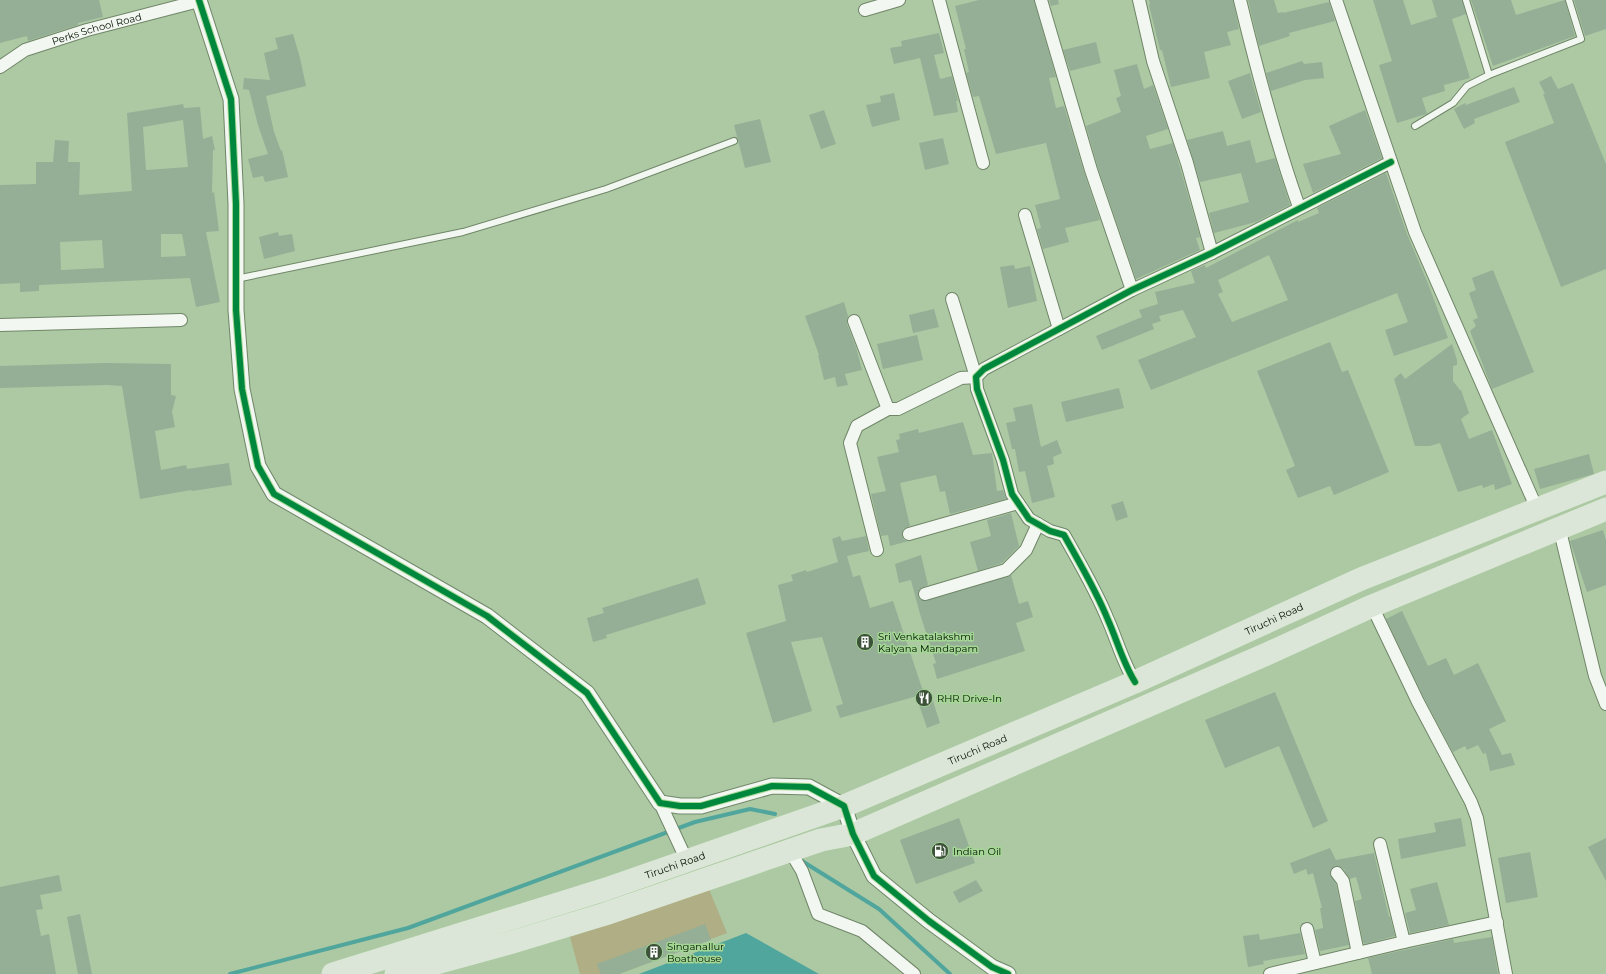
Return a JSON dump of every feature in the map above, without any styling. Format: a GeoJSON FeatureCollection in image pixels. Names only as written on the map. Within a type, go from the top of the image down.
{"type":"FeatureCollection","features":[{"type":"Feature","properties":{"kind":"highway","name":"Tiruchi Road"},"geometry":{"type":"LineString","coordinates":[[334,974],[606,889],[844,806],[1136,682],[1361,579],[1606,482]]}},
{"type":"Feature","properties":{"kind":"highway"},"geometry":{"type":"LineString","coordinates":[[396,974],[506,944],[605,914],[821,840],[853,834],[1269,653],[1372,606],[1466,568],[1559,527],[1606,509]]}},
{"type":"Feature","properties":{"kind":"street"},"geometry":{"type":"LineString","coordinates":[[865,10],[899,0]]}},
{"type":"Feature","properties":{"kind":"street"},"geometry":{"type":"LineString","coordinates":[[939,0],[983,163]]}},
{"type":"Feature","properties":{"kind":"street"},"geometry":{"type":"LineString","coordinates":[[1041,0],[1091,170],[1132,290]]}},
{"type":"Feature","properties":{"kind":"street"},"geometry":{"type":"LineString","coordinates":[[1139,0],[1153,61],[1187,163],[1212,253]]}},
{"type":"Feature","properties":{"kind":"street"},"geometry":{"type":"LineString","coordinates":[[1240,0],[1263,93],[1283,164],[1299,208]]}},
{"type":"Feature","properties":{"kind":"street"},"geometry":{"type":"LineString","coordinates":[[1336,0],[1415,232],[1536,509]]}},
{"type":"Feature","properties":{"kind":"street"},"geometry":{"type":"LineString","coordinates":[[199,1],[231,99],[236,204],[236,310],[242,389],[258,466],[274,494],[486,616],[587,693],[660,803],[687,861]]}},
{"type":"Feature","properties":{"kind":"street","name":"Perks School Road"},"geometry":{"type":"LineString","coordinates":[[0,67],[25,50],[87,30],[199,1]]}},
{"type":"Feature","properties":{"kind":"street"},"geometry":{"type":"LineString","coordinates":[[877,550],[850,443],[857,426],[888,409],[898,409],[961,378],[976,377],[984,369],[1132,290],[1212,253],[1391,162]]}},
{"type":"Feature","properties":{"kind":"street"},"geometry":{"type":"LineString","coordinates":[[1025,216],[1059,329]]}},
{"type":"Feature","properties":{"kind":"street"},"geometry":{"type":"LineString","coordinates":[[952,299],[976,377],[977,389],[1003,460],[1012,494],[1029,520],[1050,531],[1064,535],[1080,562],[1108,618],[1128,671],[1136,682]]}},
{"type":"Feature","properties":{"kind":"street"},"geometry":{"type":"LineString","coordinates":[[0,325],[181,320]]}},
{"type":"Feature","properties":{"kind":"street"},"geometry":{"type":"LineString","coordinates":[[854,321],[888,409]]}},
{"type":"Feature","properties":{"kind":"street"},"geometry":{"type":"LineString","coordinates":[[909,534],[1018,503]]}},
{"type":"Feature","properties":{"kind":"street"},"geometry":{"type":"LineString","coordinates":[[925,594],[1006,570],[1026,550],[1038,524]]}},
{"type":"Feature","properties":{"kind":"street"},"geometry":{"type":"LineString","coordinates":[[1559,527],[1595,676],[1606,704]]}},
{"type":"Feature","properties":{"kind":"street"},"geometry":{"type":"LineString","coordinates":[[1372,606],[1418,702],[1471,802],[1477,818],[1506,974]]}},
{"type":"Feature","properties":{"kind":"street"},"geometry":{"type":"LineString","coordinates":[[660,803],[680,806],[701,806],[772,786],[809,787],[844,806],[853,834],[874,876],[929,921],[992,967],[1008,974]]}},
{"type":"Feature","properties":{"kind":"street"},"geometry":{"type":"LineString","coordinates":[[1380,844],[1404,942]]}},
{"type":"Feature","properties":{"kind":"street"},"geometry":{"type":"LineString","coordinates":[[790,851],[802,871],[818,914],[862,931],[914,974]]}},
{"type":"Feature","properties":{"kind":"street"},"geometry":{"type":"LineString","coordinates":[[1337,873],[1342,880],[1358,953]]}},
{"type":"Feature","properties":{"kind":"street"},"geometry":{"type":"LineString","coordinates":[[1270,974],[1404,942],[1497,922]]}},
{"type":"Feature","properties":{"kind":"street"},"geometry":{"type":"LineString","coordinates":[[1307,929],[1315,963]]}},
{"type":"Feature","properties":{"kind":"lane"},"geometry":{"type":"LineString","coordinates":[[1466,0],[1489,75]]}},
{"type":"Feature","properties":{"kind":"lane"},"geometry":{"type":"LineString","coordinates":[[1415,126],[1453,103],[1467,86],[1489,75],[1581,39],[1569,0]]}},
{"type":"Feature","properties":{"kind":"lane"},"geometry":{"type":"LineString","coordinates":[[236,279],[463,232],[606,189],[734,140]]}},
{"type":"Feature","properties":{"kind":"shaded area"},"geometry":{"type":"Polygon","coordinates":[[[709,889],[727,933],[619,974],[580,974],[570,937],[709,889]]]}},
{"type":"Feature","properties":{"kind":"water"},"geometry":{"type":"Polygon","coordinates":[[[746,933],[819,974],[639,974],[746,933]]]}},
{"type":"Feature","properties":{"kind":"building"},"geometry":{"type":"Polygon","coordinates":[[[0,0],[99,0],[103,17],[78,23],[78,25],[28,41],[27,36],[0,43],[0,0]]]}},
{"type":"Feature","properties":{"kind":"building"},"geometry":{"type":"Polygon","coordinates":[[[979,0],[1034,0],[1056,77],[1049,78],[1056,108],[1064,106],[1100,220],[1065,228],[1069,242],[1043,249],[1037,229],[1041,228],[1035,205],[1060,199],[1046,143],[996,154],[979,96],[973,97],[966,73],[969,72],[964,49],[966,49],[955,6],[979,0]]]}},
{"type":"Feature","properties":{"kind":"building"},"geometry":{"type":"Polygon","coordinates":[[[1049,0],[1058,0],[1059,4],[1051,6],[1049,0]]]}},
{"type":"Feature","properties":{"kind":"building"},"geometry":{"type":"Polygon","coordinates":[[[1149,0],[1233,0],[1239,29],[1227,32],[1231,45],[1204,52],[1210,78],[1171,87],[1162,50],[1160,50],[1149,0]]]}},
{"type":"Feature","properties":{"kind":"building"},"geometry":{"type":"Polygon","coordinates":[[[1248,0],[1274,0],[1278,13],[1329,2],[1335,21],[1289,33],[1290,36],[1259,46],[1248,0]]]}},
{"type":"Feature","properties":{"kind":"building"},"geometry":{"type":"Polygon","coordinates":[[[1373,0],[1403,0],[1411,25],[1437,17],[1432,0],[1462,0],[1466,14],[1452,19],[1470,78],[1444,85],[1445,91],[1422,98],[1427,114],[1397,123],[1379,65],[1392,61],[1373,0]]]}},
{"type":"Feature","properties":{"kind":"building"},"geometry":{"type":"Polygon","coordinates":[[[1471,0],[1511,0],[1516,15],[1565,0],[1575,36],[1493,66],[1471,0]]]}},
{"type":"Feature","properties":{"kind":"building"},"geometry":{"type":"Polygon","coordinates":[[[1574,0],[1606,0],[1606,29],[1585,36],[1574,0]]]}},
{"type":"Feature","properties":{"kind":"building"},"geometry":{"type":"Polygon","coordinates":[[[939,33],[944,53],[934,55],[940,79],[952,76],[958,101],[956,101],[958,112],[934,116],[920,58],[894,64],[890,48],[902,46],[901,41],[939,33]]]}},
{"type":"Feature","properties":{"kind":"building"},"geometry":{"type":"Polygon","coordinates":[[[293,34],[306,86],[266,96],[274,132],[281,151],[282,150],[288,177],[265,182],[263,176],[253,178],[248,159],[268,154],[258,125],[249,90],[243,89],[244,78],[270,80],[264,53],[278,49],[275,38],[293,34]]]}},
{"type":"Feature","properties":{"kind":"building"},"geometry":{"type":"Polygon","coordinates":[[[1096,42],[1101,63],[1070,71],[1063,50],[1096,42]]]}},
{"type":"Feature","properties":{"kind":"building"},"geometry":{"type":"Polygon","coordinates":[[[1302,61],[1304,64],[1322,62],[1324,78],[1305,80],[1271,91],[1266,73],[1302,61]]]}},
{"type":"Feature","properties":{"kind":"building"},"geometry":{"type":"Polygon","coordinates":[[[1137,64],[1144,89],[1153,85],[1168,129],[1146,136],[1150,149],[1173,143],[1200,237],[1196,238],[1200,250],[1136,279],[1098,168],[1086,126],[1121,112],[1116,98],[1121,96],[1114,70],[1137,64]]]}},
{"type":"Feature","properties":{"kind":"building"},"geometry":{"type":"Polygon","coordinates":[[[1250,73],[1261,112],[1242,119],[1228,81],[1250,73]]]}},
{"type":"Feature","properties":{"kind":"building"},"geometry":{"type":"Polygon","coordinates":[[[1551,76],[1558,89],[1573,83],[1606,164],[1606,269],[1561,287],[1505,142],[1554,123],[1543,94],[1545,94],[1539,82],[1551,76]]]}},
{"type":"Feature","properties":{"kind":"building"},"geometry":{"type":"Polygon","coordinates":[[[1514,87],[1520,102],[1474,119],[1475,123],[1464,129],[1454,109],[1465,103],[1466,105],[1514,87]]]}},
{"type":"Feature","properties":{"kind":"building"},"geometry":{"type":"Polygon","coordinates":[[[894,93],[900,120],[872,127],[866,105],[881,102],[880,96],[894,93]]]}},
{"type":"Feature","properties":{"kind":"building"},"geometry":{"type":"Polygon","coordinates":[[[183,104],[184,108],[200,107],[203,139],[212,136],[215,150],[213,150],[212,193],[214,192],[219,231],[206,232],[220,302],[196,307],[190,278],[39,285],[39,291],[20,292],[20,283],[0,284],[0,185],[36,184],[36,162],[53,162],[55,140],[69,141],[68,162],[80,162],[79,195],[132,191],[127,113],[183,104]],[[183,120],[143,127],[146,170],[188,167],[183,120]],[[161,234],[161,257],[186,256],[182,234],[161,234]],[[102,240],[60,242],[61,270],[104,268],[102,240]]]}},
{"type":"Feature","properties":{"kind":"building"},"geometry":{"type":"Polygon","coordinates":[[[824,110],[836,144],[821,149],[809,115],[824,110]]]}},
{"type":"Feature","properties":{"kind":"building"},"geometry":{"type":"Polygon","coordinates":[[[1365,110],[1382,158],[1313,193],[1303,164],[1341,154],[1329,126],[1365,110]]]}},
{"type":"Feature","properties":{"kind":"building"},"geometry":{"type":"Polygon","coordinates":[[[760,119],[771,162],[745,168],[734,125],[760,119]]]}},
{"type":"Feature","properties":{"kind":"building"},"geometry":{"type":"Polygon","coordinates":[[[1223,131],[1227,146],[1250,140],[1256,163],[1275,158],[1290,205],[1256,222],[1214,233],[1209,213],[1249,202],[1241,173],[1200,182],[1187,140],[1223,131]]]}},
{"type":"Feature","properties":{"kind":"building"},"geometry":{"type":"Polygon","coordinates":[[[943,138],[949,164],[925,170],[919,143],[943,138]]]}},
{"type":"Feature","properties":{"kind":"building"},"geometry":{"type":"Polygon","coordinates":[[[1386,173],[1407,234],[1429,286],[1448,338],[1394,356],[1385,330],[1408,322],[1397,293],[1151,390],[1138,360],[1196,337],[1183,310],[1159,316],[1161,321],[1152,324],[1154,329],[1102,350],[1096,336],[1142,317],[1139,310],[1158,304],[1155,292],[1195,283],[1191,271],[1205,265],[1206,268],[1298,220],[1298,222],[1319,213],[1317,208],[1386,173]],[[1269,255],[1218,280],[1223,292],[1218,294],[1232,322],[1288,300],[1269,255]]]}},
{"type":"Feature","properties":{"kind":"building"},"geometry":{"type":"Polygon","coordinates":[[[278,232],[279,236],[292,234],[295,251],[264,259],[259,237],[278,232]]]}},
{"type":"Feature","properties":{"kind":"building"},"geometry":{"type":"Polygon","coordinates":[[[1014,265],[1015,269],[1030,266],[1037,301],[1008,308],[1000,267],[1014,265]]]}},
{"type":"Feature","properties":{"kind":"building"},"geometry":{"type":"Polygon","coordinates":[[[1493,270],[1534,372],[1492,389],[1470,331],[1476,326],[1473,320],[1478,318],[1469,293],[1476,290],[1472,278],[1493,270]]]}},
{"type":"Feature","properties":{"kind":"building"},"geometry":{"type":"Polygon","coordinates":[[[844,302],[848,316],[847,324],[856,347],[862,370],[845,374],[848,385],[837,387],[835,377],[824,380],[819,355],[805,316],[844,302]]]}},
{"type":"Feature","properties":{"kind":"building"},"geometry":{"type":"Polygon","coordinates":[[[934,309],[939,327],[913,333],[909,315],[934,309]]]}},
{"type":"Feature","properties":{"kind":"building"},"geometry":{"type":"Polygon","coordinates":[[[917,335],[923,360],[883,369],[877,344],[917,335]]]}},
{"type":"Feature","properties":{"kind":"building"},"geometry":{"type":"Polygon","coordinates":[[[1330,342],[1342,372],[1348,370],[1389,472],[1334,495],[1330,486],[1298,498],[1286,470],[1295,466],[1257,371],[1330,342]]]}},
{"type":"Feature","properties":{"kind":"building"},"geometry":{"type":"Polygon","coordinates":[[[1452,344],[1457,360],[1457,365],[1453,366],[1453,381],[1461,390],[1469,413],[1461,419],[1469,439],[1492,430],[1512,484],[1495,490],[1494,484],[1483,488],[1482,485],[1458,492],[1440,443],[1430,446],[1415,446],[1394,379],[1401,373],[1405,379],[1452,344]]]}},
{"type":"Feature","properties":{"kind":"building"},"geometry":{"type":"Polygon","coordinates":[[[105,363],[171,364],[171,395],[176,396],[172,412],[175,427],[155,431],[161,470],[186,465],[187,469],[229,463],[232,485],[191,490],[140,499],[122,386],[107,385],[0,388],[0,366],[105,363]]]}},
{"type":"Feature","properties":{"kind":"building"},"geometry":{"type":"Polygon","coordinates":[[[1119,388],[1124,408],[1066,422],[1061,402],[1119,388]]]}},
{"type":"Feature","properties":{"kind":"building"},"geometry":{"type":"Polygon","coordinates":[[[1032,404],[1041,447],[1057,440],[1062,453],[1053,457],[1054,464],[1047,466],[1055,497],[1032,503],[1025,471],[1019,472],[1015,449],[1012,449],[1006,423],[1016,421],[1013,408],[1032,404]]]}},
{"type":"Feature","properties":{"kind":"building"},"geometry":{"type":"Polygon","coordinates":[[[963,422],[973,455],[992,453],[997,491],[1003,490],[1006,499],[950,514],[945,491],[940,492],[936,475],[900,483],[910,526],[903,529],[902,536],[904,540],[909,541],[890,546],[888,535],[881,536],[871,494],[886,491],[877,457],[899,452],[896,440],[900,439],[899,434],[918,429],[919,433],[963,422]]]}},
{"type":"Feature","properties":{"kind":"building"},"geometry":{"type":"Polygon","coordinates":[[[1589,454],[1594,474],[1540,489],[1534,469],[1589,454]]]}},
{"type":"Feature","properties":{"kind":"building"},"geometry":{"type":"Polygon","coordinates":[[[1123,501],[1128,517],[1116,521],[1111,505],[1123,501]]]}},
{"type":"Feature","properties":{"kind":"building"},"geometry":{"type":"Polygon","coordinates":[[[1011,513],[1019,546],[1002,563],[978,571],[970,542],[991,536],[987,520],[1011,513]]]}},
{"type":"Feature","properties":{"kind":"building"},"geometry":{"type":"Polygon","coordinates":[[[1603,530],[1606,540],[1606,585],[1587,592],[1570,541],[1603,530]]]}},
{"type":"Feature","properties":{"kind":"building"},"geometry":{"type":"Polygon","coordinates":[[[840,536],[842,541],[866,536],[869,551],[847,556],[853,577],[860,575],[870,608],[893,601],[924,694],[840,718],[836,706],[843,704],[822,637],[791,642],[812,711],[773,723],[746,633],[786,621],[778,585],[793,581],[791,575],[806,570],[807,572],[838,562],[832,539],[840,536]]]}},
{"type":"Feature","properties":{"kind":"building"},"geometry":{"type":"Polygon","coordinates":[[[921,555],[928,585],[920,589],[918,596],[924,601],[1011,575],[1019,604],[1028,601],[1033,617],[1016,623],[1025,651],[937,679],[933,664],[936,663],[911,580],[899,583],[895,564],[921,555]]]}},
{"type":"Feature","properties":{"kind":"building"},"geometry":{"type":"Polygon","coordinates":[[[698,578],[706,604],[606,635],[607,638],[593,642],[587,618],[604,613],[602,608],[698,578]]]}},
{"type":"Feature","properties":{"kind":"building"},"geometry":{"type":"Polygon","coordinates":[[[1402,611],[1428,666],[1446,658],[1454,675],[1478,663],[1506,721],[1489,729],[1502,755],[1511,753],[1515,765],[1490,771],[1486,753],[1483,754],[1478,745],[1467,750],[1465,746],[1453,752],[1426,702],[1386,619],[1402,611]]]}},
{"type":"Feature","properties":{"kind":"building"},"geometry":{"type":"Polygon","coordinates":[[[1275,692],[1328,821],[1313,828],[1279,746],[1225,768],[1205,720],[1275,692]]]}},
{"type":"Feature","properties":{"kind":"building"},"geometry":{"type":"Polygon","coordinates":[[[931,695],[940,723],[927,728],[917,699],[931,695]]]}},
{"type":"Feature","properties":{"kind":"building"},"geometry":{"type":"Polygon","coordinates":[[[959,818],[975,863],[916,884],[900,840],[959,818]]]}},
{"type":"Feature","properties":{"kind":"building"},"geometry":{"type":"Polygon","coordinates":[[[1461,818],[1466,846],[1401,859],[1398,839],[1436,832],[1434,823],[1461,818]]]}},
{"type":"Feature","properties":{"kind":"building"},"geometry":{"type":"Polygon","coordinates":[[[1606,838],[1606,881],[1588,847],[1606,838]]]}},
{"type":"Feature","properties":{"kind":"building"},"geometry":{"type":"Polygon","coordinates":[[[1330,848],[1336,860],[1374,853],[1395,936],[1365,944],[1363,942],[1355,901],[1362,899],[1356,877],[1350,879],[1343,868],[1336,866],[1330,870],[1330,874],[1336,884],[1349,945],[1320,951],[1315,930],[1323,928],[1320,908],[1322,908],[1313,873],[1308,875],[1306,869],[1294,874],[1290,863],[1330,848]]]}},
{"type":"Feature","properties":{"kind":"building"},"geometry":{"type":"Polygon","coordinates":[[[1530,852],[1538,897],[1506,903],[1498,858],[1530,852]]]}},
{"type":"Feature","properties":{"kind":"building"},"geometry":{"type":"Polygon","coordinates":[[[59,875],[62,891],[40,895],[43,909],[36,910],[41,936],[49,934],[56,974],[0,974],[0,887],[59,875]]]}},
{"type":"Feature","properties":{"kind":"building"},"geometry":{"type":"Polygon","coordinates":[[[976,880],[983,891],[959,903],[953,892],[976,880]]]}},
{"type":"Feature","properties":{"kind":"building"},"geometry":{"type":"Polygon","coordinates":[[[1437,882],[1449,925],[1410,933],[1405,913],[1416,910],[1410,889],[1437,882]]]}},
{"type":"Feature","properties":{"kind":"building"},"geometry":{"type":"Polygon","coordinates":[[[80,914],[92,974],[78,974],[67,917],[80,914]]]}},
{"type":"Feature","properties":{"kind":"building","name":"Singanallur Boathouse"},"geometry":{"type":"Polygon","coordinates":[[[705,924],[711,940],[619,974],[601,974],[597,964],[705,924]]]}},
{"type":"Feature","properties":{"kind":"building"},"geometry":{"type":"Polygon","coordinates":[[[1300,933],[1305,954],[1263,961],[1264,964],[1248,967],[1243,936],[1259,934],[1260,940],[1300,933]]]}},
{"type":"Feature","properties":{"kind":"building"},"geometry":{"type":"Polygon","coordinates":[[[1492,937],[1498,974],[1372,974],[1368,958],[1453,939],[1454,943],[1492,937]]]}},
{"type":"Feature","properties":{"kind":"waterway"},"geometry":{"type":"LineString","coordinates":[[230,974],[408,928],[695,822],[750,809],[775,814]]}},
{"type":"Feature","properties":{"kind":"waterway"},"geometry":{"type":"LineString","coordinates":[[802,861],[879,909],[950,974]]}},
{"type":"Feature","properties":{"kind":"cycle path"},"geometry":{"type":"LineString","coordinates":[[199,0],[231,99],[236,204],[236,310],[242,389],[258,466],[274,494],[487,616],[587,693],[660,803],[680,806],[701,806],[772,786],[809,787],[844,806],[853,834],[874,876],[929,921],[992,967],[1008,974]]}},
{"type":"Feature","properties":{"kind":"cycle path"},"geometry":{"type":"LineString","coordinates":[[1135,682],[1098,598],[1064,535],[1050,531],[1029,519],[1012,494],[1003,460],[977,389],[976,377],[984,369],[1132,290],[1212,253],[1391,162]]}},
{"type":"Feature","properties":{"kind":"place","name":"Sri Venkatalakshmi Kalyana Mandapam"},"geometry":{"type":"Point","coordinates":[865,642]}},
{"type":"Feature","properties":{"kind":"place","name":"RHR Drive-In"},"geometry":{"type":"Point","coordinates":[924,698]}},
{"type":"Feature","properties":{"kind":"place","name":"Indian Oil"},"geometry":{"type":"Point","coordinates":[940,851]}},
{"type":"Feature","properties":{"kind":"place","name":"Singanallur Boathouse"},"geometry":{"type":"Point","coordinates":[654,952]}}]}
